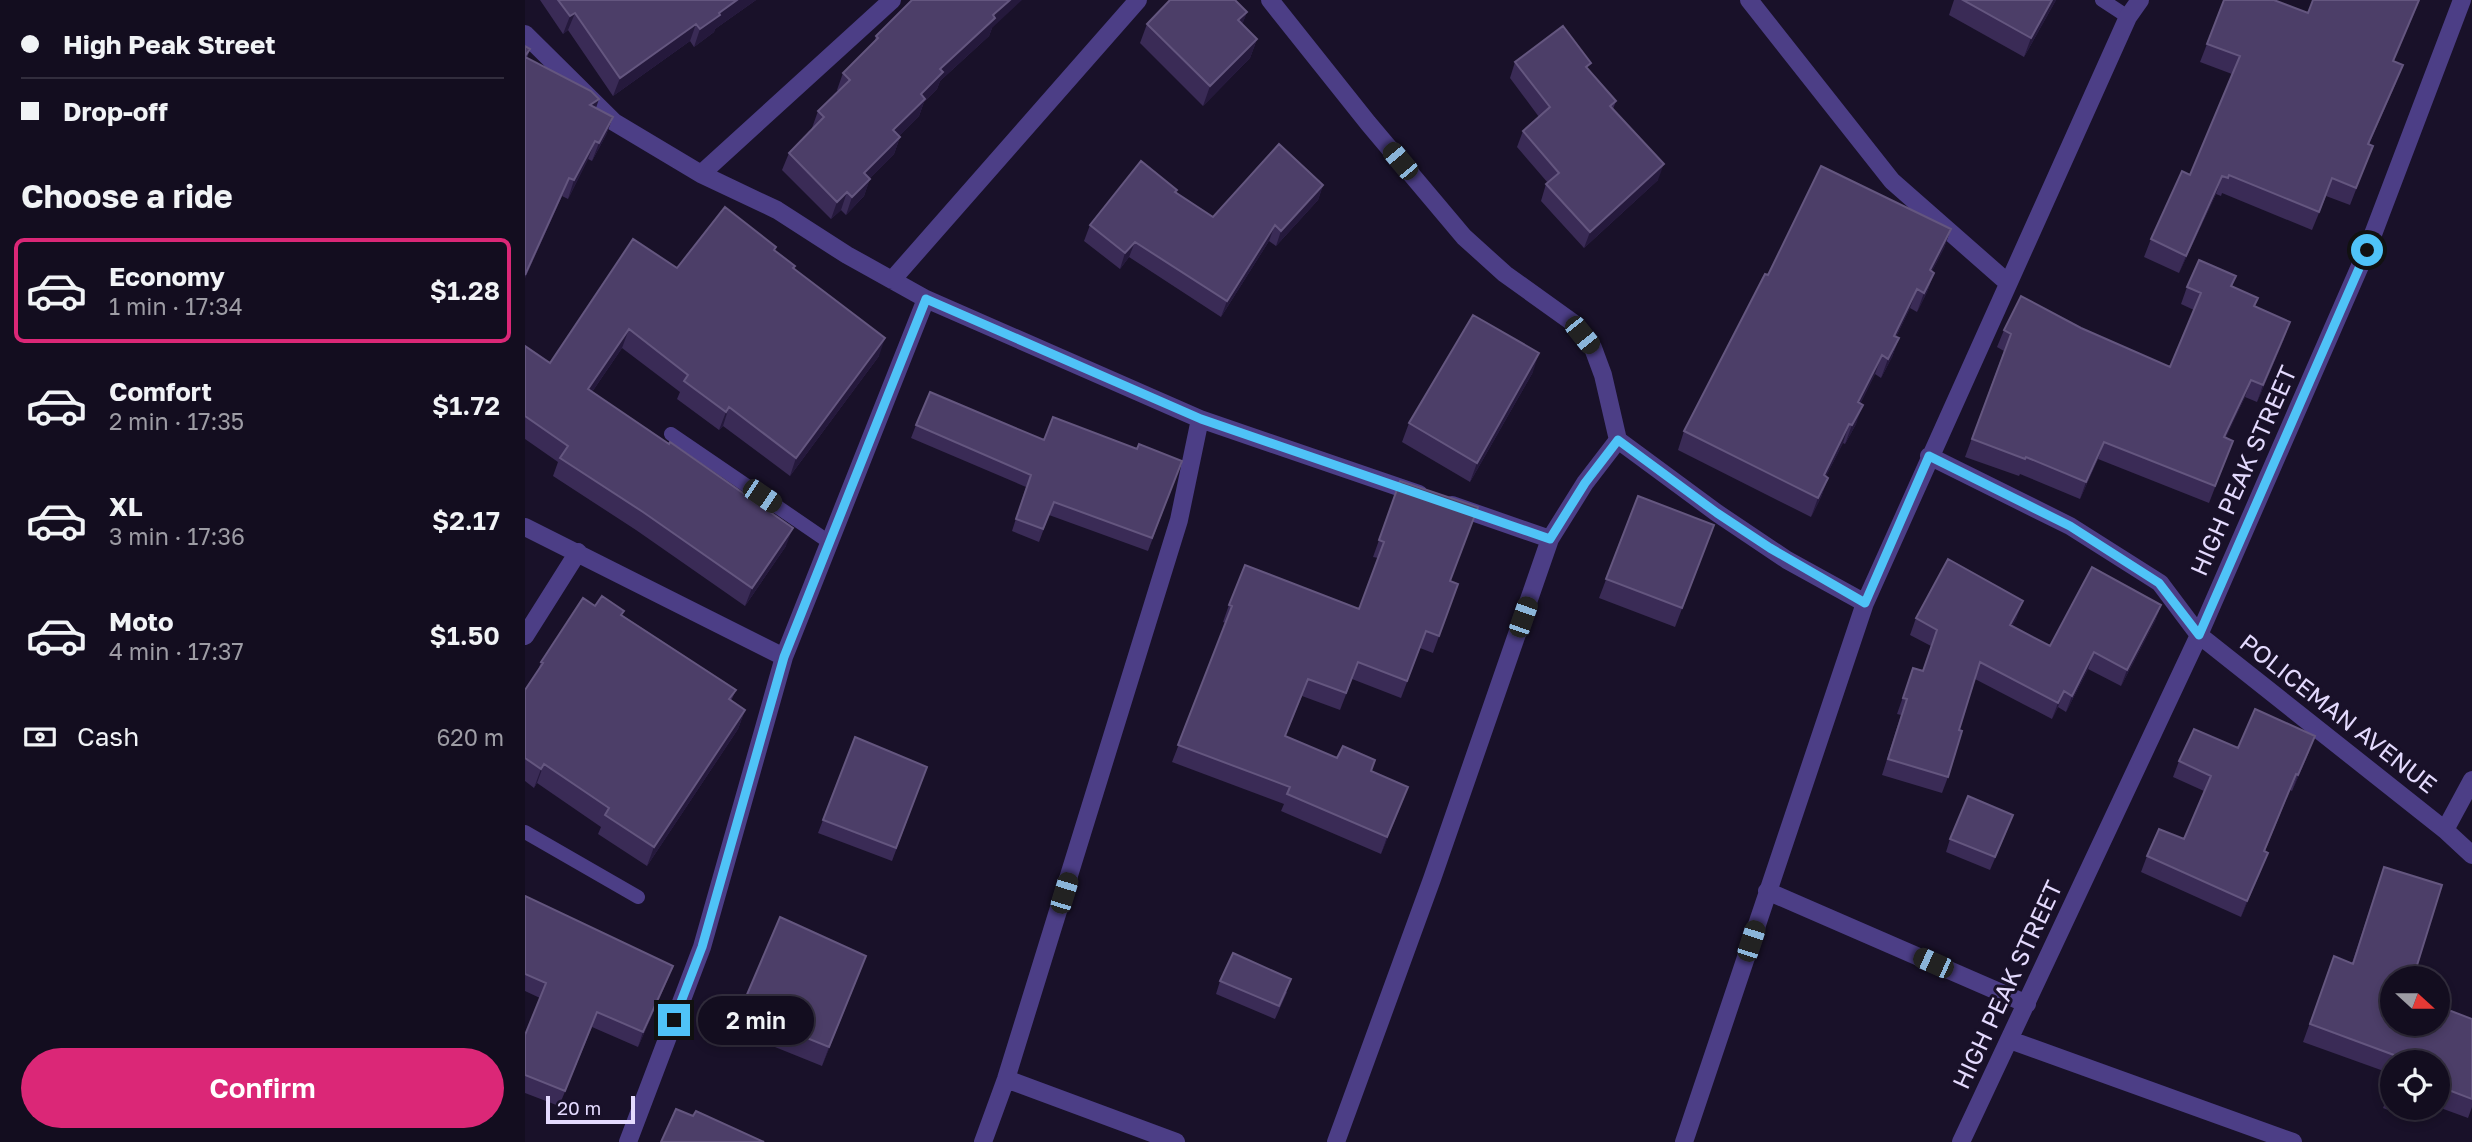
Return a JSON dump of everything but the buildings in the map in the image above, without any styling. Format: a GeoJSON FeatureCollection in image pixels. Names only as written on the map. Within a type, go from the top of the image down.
{"type":"FeatureCollection","features":[{"type":"Feature","properties":{"kind":"street"},"geometry":{"type":"LineString","coordinates":[[701,174],[892,0]]}},
{"type":"Feature","properties":{"kind":"street"},"geometry":{"type":"LineString","coordinates":[[892,280],[1138,0]]}},
{"type":"Feature","properties":{"kind":"street"},"geometry":{"type":"LineString","coordinates":[[1270,0],[1464,237],[1505,274],[1572,322],[1593,348],[1603,375],[1618,440],[1787,560],[1865,603]]}},
{"type":"Feature","properties":{"kind":"street"},"geometry":{"type":"LineString","coordinates":[[1749,0],[1892,181],[2008,283]]}},
{"type":"Feature","properties":{"kind":"street"},"geometry":{"type":"LineString","coordinates":[[1684,1142],[1865,603],[2129,17],[2140,0]]}},
{"type":"Feature","properties":{"kind":"street","name":"HIGH PEAK STREET"},"geometry":{"type":"LineString","coordinates":[[1961,1142],[2199,635],[2367,250],[2462,0]]}},
{"type":"Feature","properties":{"kind":"street"},"geometry":{"type":"LineString","coordinates":[[525,34],[614,121],[701,174],[777,210],[847,256],[926,299],[1201,419],[1550,539]]}},
{"type":"Feature","properties":{"kind":"street"},"geometry":{"type":"LineString","coordinates":[[628,1142],[702,947],[784,657],[926,299]]}},
{"type":"Feature","properties":{"kind":"street"},"geometry":{"type":"LineString","coordinates":[[983,1142],[1006,1079],[1179,520],[1201,419]]}},
{"type":"Feature","properties":{"kind":"street"},"geometry":{"type":"LineString","coordinates":[[1336,1142],[1432,879],[1550,539],[1585,483],[1618,440]]}},
{"type":"Feature","properties":{"kind":"street","name":"POLICEMAN AVENUE"},"geometry":{"type":"LineString","coordinates":[[1929,456],[2070,526],[2159,583],[2199,635],[2445,830],[2472,855]]}},
{"type":"Feature","properties":{"kind":"street"},"geometry":{"type":"LineString","coordinates":[[525,527],[784,657]]}},
{"type":"Feature","properties":{"kind":"street"},"geometry":{"type":"LineString","coordinates":[[525,636],[578,552]]}},
{"type":"Feature","properties":{"kind":"street"},"geometry":{"type":"LineString","coordinates":[[2445,830],[2472,780]]}},
{"type":"Feature","properties":{"kind":"street"},"geometry":{"type":"LineString","coordinates":[[1767,891],[2027,1004]]}},
{"type":"Feature","properties":{"kind":"street"},"geometry":{"type":"LineString","coordinates":[[2010,1040],[2294,1142]]}},
{"type":"Feature","properties":{"kind":"street"},"geometry":{"type":"LineString","coordinates":[[1006,1079],[1176,1142]]}},
{"type":"Feature","properties":{"kind":"lane"},"geometry":{"type":"LineString","coordinates":[[2102,0],[2129,17]]}},
{"type":"Feature","properties":{"kind":"lane"},"geometry":{"type":"LineString","coordinates":[[671,435],[829,542]]}},
{"type":"Feature","properties":{"kind":"lane"},"geometry":{"type":"LineString","coordinates":[[525,832],[638,897]]}},
{"type":"Feature","properties":{"kind":"route"},"geometry":{"type":"LineString","coordinates":[[674,1020],[702,947],[784,657],[926,299],[1201,419],[1550,539],[1585,483],[1618,440],[1717,513],[1787,560],[1865,603],[1929,456],[2070,526],[2159,583],[2199,635],[2367,250]]}}]}
